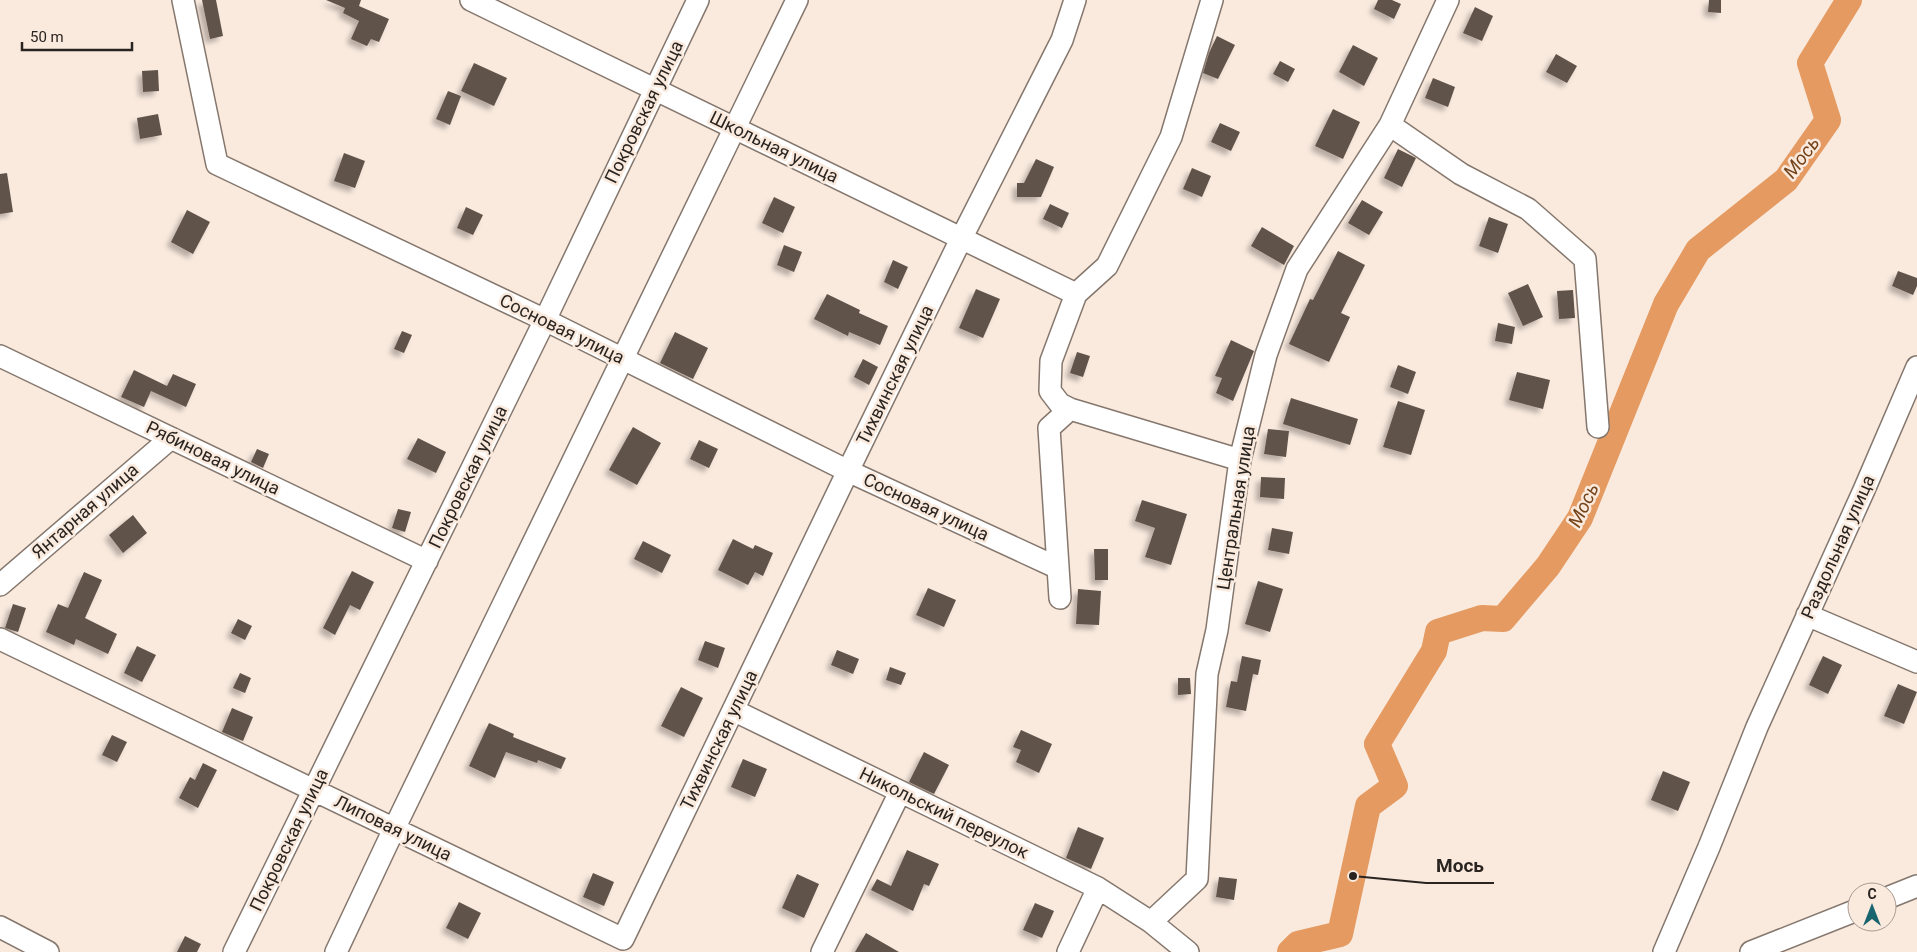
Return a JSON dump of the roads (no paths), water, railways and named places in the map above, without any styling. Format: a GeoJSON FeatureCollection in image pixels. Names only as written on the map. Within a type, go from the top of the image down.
{"type":"FeatureCollection","features":[{"type":"Feature","properties":{"kind":"street","name":"Сосновая улица"},"geometry":{"type":"LineString","coordinates":[[183,0],[217,164],[545,320],[848,471],[1058,568]]}},
{"type":"Feature","properties":{"kind":"street","name":"Школьная улица"},"geometry":{"type":"LineString","coordinates":[[471,0],[1076,294]]}},
{"type":"Feature","properties":{"kind":"street","name":"Покровская улица"},"geometry":{"type":"LineString","coordinates":[[234,952],[545,320],[698,0]]}},
{"type":"Feature","properties":{"kind":"street"},"geometry":{"type":"LineString","coordinates":[[336,952],[394,829],[798,0]]}},
{"type":"Feature","properties":{"kind":"street","name":"Тихвинская улица"},"geometry":{"type":"LineString","coordinates":[[625,946],[733,710],[848,471],[961,239],[1062,40],[1074,0]]}},
{"type":"Feature","properties":{"kind":"street"},"geometry":{"type":"LineString","coordinates":[[1212,0],[1171,137],[1107,266],[1076,294],[1051,361],[1050,391],[1060,404],[1070,409],[1240,460]]}},
{"type":"Feature","properties":{"kind":"street","name":"Центральная улица"},"geometry":{"type":"LineString","coordinates":[[1151,922],[1197,879],[1207,674],[1217,630],[1240,460],[1266,355],[1297,269],[1390,126],[1448,0]]}},
{"type":"Feature","properties":{"kind":"street"},"geometry":{"type":"LineString","coordinates":[[1390,126],[1461,174],[1528,209],[1585,258],[1598,427]]}},
{"type":"Feature","properties":{"kind":"street","name":"Рябиновая улица"},"geometry":{"type":"LineString","coordinates":[[0,356],[427,561]]}},
{"type":"Feature","properties":{"kind":"street","name":"Раздольная улица"},"geometry":{"type":"LineString","coordinates":[[1664,952],[1758,727],[1917,367]]}},
{"type":"Feature","properties":{"kind":"street"},"geometry":{"type":"LineString","coordinates":[[1060,598],[1049,428],[1070,409]]}},
{"type":"Feature","properties":{"kind":"street","name":"Янтарная улица"},"geometry":{"type":"LineString","coordinates":[[0,585],[171,438]]}},
{"type":"Feature","properties":{"kind":"street"},"geometry":{"type":"LineString","coordinates":[[1808,615],[1917,662]]}},
{"type":"Feature","properties":{"kind":"street","name":"Липовая улица"},"geometry":{"type":"LineString","coordinates":[[0,639],[394,829],[625,946]]}},
{"type":"Feature","properties":{"kind":"street","name":"Никольский переулок"},"geometry":{"type":"LineString","coordinates":[[733,710],[1098,888],[1151,922],[1188,952]]}},
{"type":"Feature","properties":{"kind":"street"},"geometry":{"type":"LineString","coordinates":[[822,952],[900,792]]}},
{"type":"Feature","properties":{"kind":"street"},"geometry":{"type":"LineString","coordinates":[[1897,894],[1917,886]]}},
{"type":"Feature","properties":{"kind":"street"},"geometry":{"type":"LineString","coordinates":[[1068,952],[1098,888]]}},
{"type":"Feature","properties":{"kind":"street"},"geometry":{"type":"LineString","coordinates":[[1751,952],[1847,914]]}},
{"type":"Feature","properties":{"kind":"street"},"geometry":{"type":"LineString","coordinates":[[0,927],[48,952]]}},
{"type":"Feature","properties":{"kind":"waterway","name":"Мось"},"geometry":{"type":"LineString","coordinates":[[1290,952],[1298,944],[1340,934],[1368,806],[1395,786],[1377,744],[1434,651],[1438,632],[1482,618],[1503,619],[1548,566],[1580,518],[1666,304],[1698,250],[1786,180],[1828,120],[1810,63],[1849,0]]}},
{"type":"Feature","properties":{"kind":"place","name":"Мось"},"geometry":{"type":"Point","coordinates":[1353,876]}}]}
